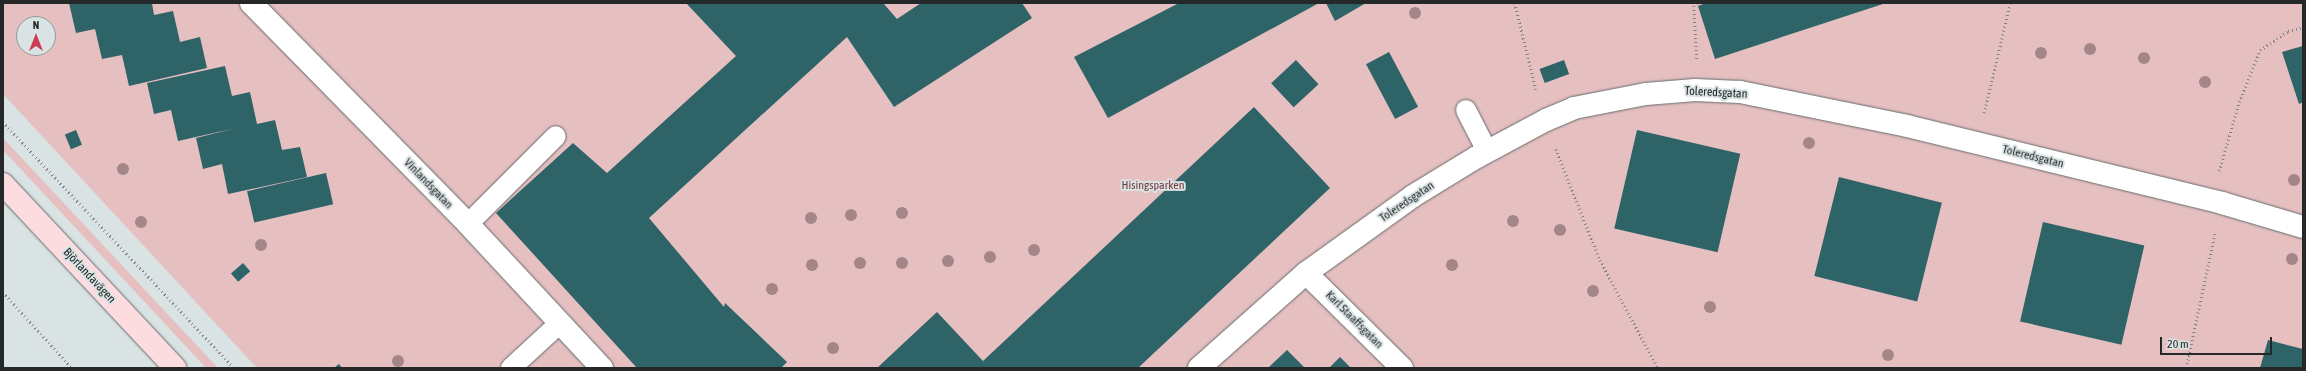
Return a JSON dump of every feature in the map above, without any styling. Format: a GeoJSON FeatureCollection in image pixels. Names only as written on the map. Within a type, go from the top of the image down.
{"type":"FeatureCollection","features":[{"type":"Feature","properties":{"kind":"street","name":"Vinlandsgatan"},"geometry":{"type":"LineString","coordinates":[[251,3],[468,224],[602,368]]}},
{"type":"Feature","properties":{"kind":"street","name":"Toleredsgatan"},"geometry":{"type":"LineString","coordinates":[[1199,368],[1306,273],[1413,196],[1487,151],[1546,120],[1574,108],[1646,94],[1695,90],[1740,92],[1915,128],[2222,203],[2303,227]]}},
{"type":"Feature","properties":{"kind":"street","name":"Björlandavägen"},"geometry":{"type":"LineString","coordinates":[[3,184],[175,368]]}},
{"type":"Feature","properties":{"kind":"street","name":"Karl Staaffsgatan"},"geometry":{"type":"LineString","coordinates":[[1306,273],[1402,368]]}},
{"type":"Feature","properties":{"kind":"lane"},"geometry":{"type":"LineString","coordinates":[[1466,110],[1487,151]]}},
{"type":"Feature","properties":{"kind":"lane"},"geometry":{"type":"LineString","coordinates":[[468,224],[556,136]]}},
{"type":"Feature","properties":{"kind":"lane"},"geometry":{"type":"LineString","coordinates":[[511,368],[560,323]]}},
{"type":"Feature","properties":{"kind":"path"},"geometry":{"type":"LineString","coordinates":[[1515,3],[1530,70],[1573,196],[1600,260],[1658,368]]}},
{"type":"Feature","properties":{"kind":"path"},"geometry":{"type":"LineString","coordinates":[[1697,3],[1694,6],[1697,65]]}},
{"type":"Feature","properties":{"kind":"path"},"geometry":{"type":"LineString","coordinates":[[1983,117],[2010,3]]}},
{"type":"Feature","properties":{"kind":"path"},"geometry":{"type":"LineString","coordinates":[[3,122],[234,368]]}},
{"type":"Feature","properties":{"kind":"path"},"geometry":{"type":"LineString","coordinates":[[3,292],[72,368]]}},
{"type":"Feature","properties":{"kind":"green space","name":"Hisingsparken"},"geometry":{"type":"Polygon","coordinates":[[[3,3],[2303,3],[2303,368],[257,368],[3,94],[3,3]]]}},
{"type":"Feature","properties":{"kind":"green space"},"geometry":{"type":"Polygon","coordinates":[[[3,138],[218,368],[206,368],[3,150],[3,138]]]}},
{"type":"Feature","properties":{"kind":"building"},"geometry":{"type":"Polygon","coordinates":[[[69,3],[152,3],[154,15],[173,11],[180,42],[200,37],[207,68],[129,86],[122,55],[102,59],[95,29],[76,33],[69,3]]]}},
{"type":"Feature","properties":{"kind":"building"},"geometry":{"type":"Polygon","coordinates":[[[686,3],[885,3],[884,4],[897,19],[921,3],[1022,3],[1032,18],[894,107],[847,37],[649,218],[724,307],[725,303],[787,362],[781,368],[637,368],[496,213],[573,143],[607,173],[736,56],[686,3]]]}},
{"type":"Feature","properties":{"kind":"building"},"geometry":{"type":"Polygon","coordinates":[[[1179,3],[1319,3],[1108,118],[1074,57],[1179,3]]]}},
{"type":"Feature","properties":{"kind":"building"},"geometry":{"type":"Polygon","coordinates":[[[1326,3],[1366,3],[1335,21],[1326,3]]]}},
{"type":"Feature","properties":{"kind":"building"},"geometry":{"type":"Polygon","coordinates":[[[1706,3],[1886,3],[1715,59],[1698,6],[1706,3]]]}},
{"type":"Feature","properties":{"kind":"building"},"geometry":{"type":"Polygon","coordinates":[[[2303,46],[2303,102],[2299,104],[2282,52],[2303,46]]]}},
{"type":"Feature","properties":{"kind":"building"},"geometry":{"type":"Polygon","coordinates":[[[1389,52],[1418,107],[1395,119],[1366,64],[1389,52]]]}},
{"type":"Feature","properties":{"kind":"building"},"geometry":{"type":"Polygon","coordinates":[[[1296,60],[1319,84],[1294,107],[1271,83],[1296,60]]]}},
{"type":"Feature","properties":{"kind":"building"},"geometry":{"type":"Polygon","coordinates":[[[1564,60],[1569,74],[1545,83],[1540,69],[1564,60]]]}},
{"type":"Feature","properties":{"kind":"building"},"geometry":{"type":"Polygon","coordinates":[[[225,66],[232,96],[250,92],[257,124],[275,120],[282,150],[300,147],[307,177],[228,194],[222,164],[203,169],[196,138],[236,128],[178,141],[171,110],[154,114],[147,83],[225,66]]]}},
{"type":"Feature","properties":{"kind":"building"},"geometry":{"type":"Polygon","coordinates":[[[1254,107],[1330,188],[1138,368],[877,368],[937,312],[983,361],[1254,107]]]}},
{"type":"Feature","properties":{"kind":"building"},"geometry":{"type":"Polygon","coordinates":[[[76,130],[82,145],[71,149],[65,134],[76,130]]]}},
{"type":"Feature","properties":{"kind":"building"},"geometry":{"type":"Polygon","coordinates":[[[1637,130],[1740,154],[1718,252],[1614,228],[1637,130]]]}},
{"type":"Feature","properties":{"kind":"building"},"geometry":{"type":"Polygon","coordinates":[[[326,173],[333,204],[254,222],[247,191],[326,173]]]}},
{"type":"Feature","properties":{"kind":"building"},"geometry":{"type":"Polygon","coordinates":[[[1839,177],[1942,203],[1917,302],[1814,276],[1839,177]]]}},
{"type":"Feature","properties":{"kind":"building"},"geometry":{"type":"Polygon","coordinates":[[[2043,222],[2144,245],[2121,345],[2020,321],[2043,222]]]}},
{"type":"Feature","properties":{"kind":"building"},"geometry":{"type":"Polygon","coordinates":[[[243,263],[250,271],[238,282],[231,273],[243,263]]]}},
{"type":"Feature","properties":{"kind":"building"},"geometry":{"type":"Polygon","coordinates":[[[2268,340],[2303,349],[2303,368],[2260,368],[2268,340]]]}},
{"type":"Feature","properties":{"kind":"building"},"geometry":{"type":"Polygon","coordinates":[[[1287,350],[1305,368],[1268,368],[1287,350]]]}},
{"type":"Feature","properties":{"kind":"building"},"geometry":{"type":"Polygon","coordinates":[[[1340,357],[1351,368],[1329,368],[1340,357]]]}},
{"type":"Feature","properties":{"kind":"building"},"geometry":{"type":"Polygon","coordinates":[[[339,364],[342,368],[334,368],[339,364]]]}}]}
